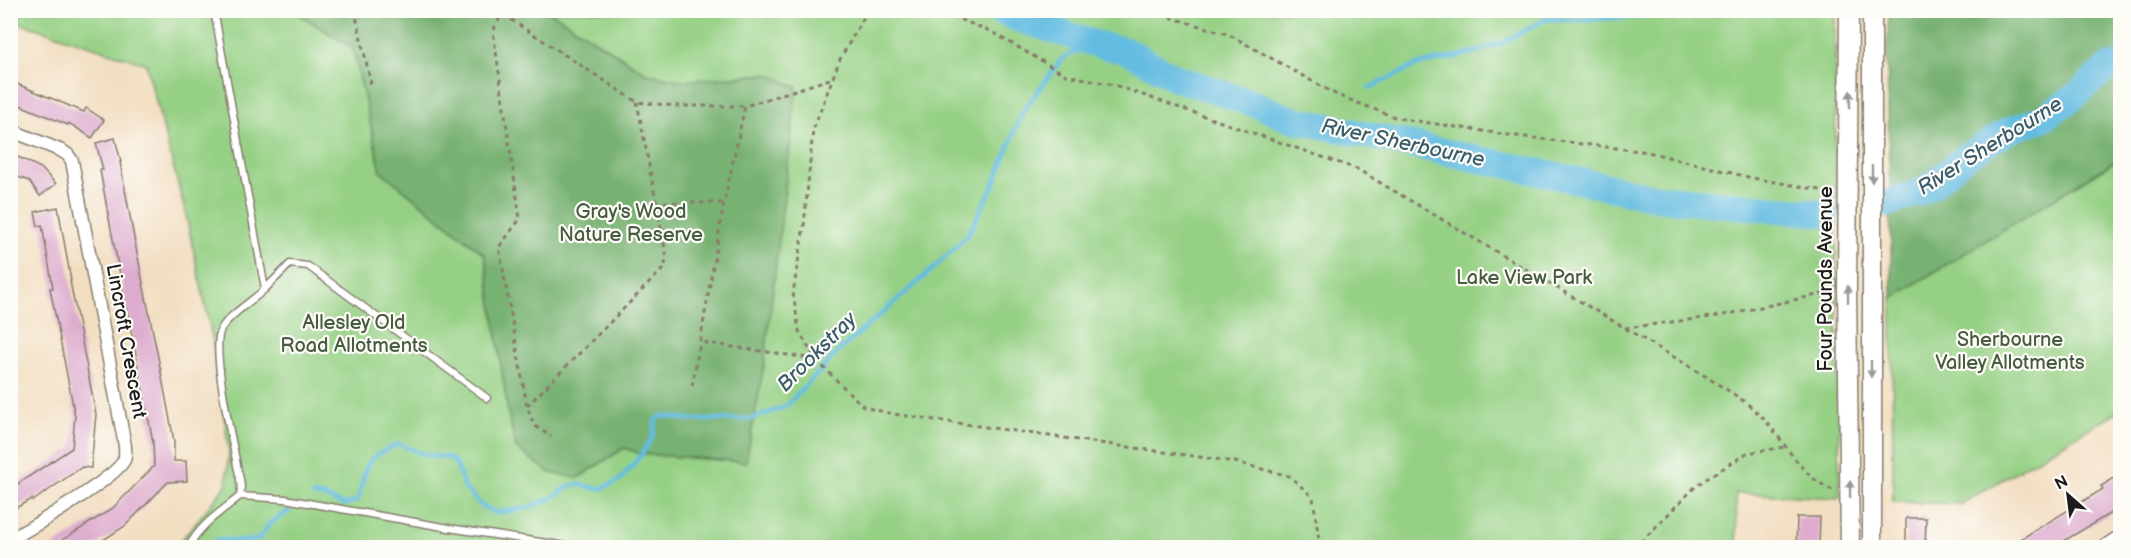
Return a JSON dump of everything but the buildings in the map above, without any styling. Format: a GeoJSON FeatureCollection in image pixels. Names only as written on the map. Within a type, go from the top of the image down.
{"type":"FeatureCollection","features":[{"type":"Feature","properties":{"kind":"main road","name":"Four Pounds Avenue"},"geometry":{"type":"LineString","coordinates":[[1849,10],[1847,288],[1850,548]]}},
{"type":"Feature","properties":{"kind":"main road"},"geometry":{"type":"LineString","coordinates":[[1872,10],[1872,548]]}},
{"type":"Feature","properties":{"kind":"street","name":"Lincroft Crescent"},"geometry":{"type":"LineString","coordinates":[[10,129],[62,151],[69,155],[72,161],[125,446],[124,460],[112,473],[50,516],[10,539]]}},
{"type":"Feature","properties":{"kind":"street"},"geometry":{"type":"LineString","coordinates":[[2102,548],[2121,536]]}},
{"type":"Feature","properties":{"kind":"lane"},"geometry":{"type":"LineString","coordinates":[[214,10],[265,289]]}},
{"type":"Feature","properties":{"kind":"lane"},"geometry":{"type":"LineString","coordinates":[[188,548],[193,537],[206,522],[240,496],[242,488],[226,406],[218,342],[221,330],[290,264],[308,266],[487,398]]}},
{"type":"Feature","properties":{"kind":"lane"},"geometry":{"type":"LineString","coordinates":[[240,496],[285,499],[580,548]]}},
{"type":"Feature","properties":{"kind":"path"},"geometry":{"type":"LineString","coordinates":[[359,10],[356,16],[371,84]]}},
{"type":"Feature","properties":{"kind":"path"},"geometry":{"type":"LineString","coordinates":[[496,10],[503,12],[637,102],[677,106],[745,106],[832,78]]}},
{"type":"Feature","properties":{"kind":"path"},"geometry":{"type":"LineString","coordinates":[[868,10],[840,59],[813,130],[804,226],[794,293],[799,331],[815,359],[864,407],[893,414],[1235,462],[1289,476],[1313,497],[1320,548]]}},
{"type":"Feature","properties":{"kind":"path"},"geometry":{"type":"LineString","coordinates":[[935,10],[990,31],[1066,75],[1114,85],[1357,169],[1699,372],[1749,405],[1763,418],[1807,473],[1825,487],[1850,497]]}},
{"type":"Feature","properties":{"kind":"path"},"geometry":{"type":"LineString","coordinates":[[1144,10],[1228,34],[1337,95],[1397,118],[1509,135],[1648,152],[1752,178],[1849,195]]}},
{"type":"Feature","properties":{"kind":"path"},"geometry":{"type":"LineString","coordinates":[[503,12],[493,31],[520,219],[499,247],[527,406],[534,425],[551,437]]}},
{"type":"Feature","properties":{"kind":"path"},"geometry":{"type":"LineString","coordinates":[[527,406],[665,267],[666,254],[637,102]]}},
{"type":"Feature","properties":{"kind":"path"},"geometry":{"type":"LineString","coordinates":[[692,386],[724,203],[745,106]]}},
{"type":"Feature","properties":{"kind":"path"},"geometry":{"type":"LineString","coordinates":[[655,202],[724,203]]}},
{"type":"Feature","properties":{"kind":"path"},"geometry":{"type":"LineString","coordinates":[[1624,328],[1719,316],[1847,288]]}},
{"type":"Feature","properties":{"kind":"path"},"geometry":{"type":"LineString","coordinates":[[700,342],[815,359]]}},
{"type":"Feature","properties":{"kind":"path"},"geometry":{"type":"LineString","coordinates":[[1635,548],[1697,485],[1747,453],[1785,447]]}},
{"type":"Feature","properties":{"kind":"green space","name":"Lake View Park"},"geometry":{"type":"Polygon","coordinates":[[[23,10],[294,11],[353,48],[381,171],[485,255],[508,412],[578,478],[624,448],[642,454],[746,462],[767,74],[681,81],[646,73],[549,11],[1835,11],[1840,498],[1736,493],[1737,548],[172,547],[179,543],[226,486],[229,450],[212,337],[185,210],[146,64],[17,22],[23,10]]]}},
{"type":"Feature","properties":{"kind":"green space","name":"Gray's Wood Nature Reserve"},"geometry":{"type":"Polygon","coordinates":[[[294,11],[549,11],[646,73],[681,81],[768,74],[797,87],[764,366],[746,462],[642,454],[624,448],[578,478],[550,473],[516,448],[508,412],[485,255],[381,171],[353,48],[294,11]]]}},
{"type":"Feature","properties":{"kind":"green space"},"geometry":{"type":"Polygon","coordinates":[[[1889,11],[2120,11],[2120,158],[1892,298],[1887,53],[1889,11]]]}},
{"type":"Feature","properties":{"kind":"green space","name":"Sherbourne Valley Allotments"},"geometry":{"type":"Polygon","coordinates":[[[2120,158],[2120,410],[1961,504],[1893,502],[1892,298],[2120,158]]]}},
{"type":"Feature","properties":{"kind":"waterway","name":"River Sherbourne"},"geometry":{"type":"LineString","coordinates":[[997,10],[1099,45],[1128,51],[1176,78],[1258,105],[1287,118],[1659,198],[1826,214]]}},
{"type":"Feature","properties":{"kind":"waterway","name":"River Sherbourne"},"geometry":{"type":"LineString","coordinates":[[1369,88],[1417,65],[1469,54],[1502,43],[1546,19],[1582,20],[1741,10]]}},
{"type":"Feature","properties":{"kind":"waterway","name":"Brookstray"},"geometry":{"type":"LineString","coordinates":[[313,495],[344,505],[358,500],[368,464],[378,454],[399,444],[426,455],[450,458],[457,466],[464,487],[482,506],[496,513],[527,508],[552,498],[576,484],[600,489],[620,480],[642,454],[653,436],[656,420],[662,416],[694,420],[751,419],[785,407],[843,347],[933,269],[968,235],[995,182],[1023,111],[1061,60],[1072,53],[1099,45]]}},
{"type":"Feature","properties":{"kind":"waterway","name":"River Sherbourne"},"geometry":{"type":"LineString","coordinates":[[1887,204],[1927,189],[1968,155],[2008,131],[2043,118],[2074,97],[2108,67],[2120,64]]}},
{"type":"Feature","properties":{"kind":"waterway","name":"Brookstray"},"geometry":{"type":"LineString","coordinates":[[210,548],[216,540],[259,539],[269,524],[289,511]]}},
{"type":"Feature","properties":{"kind":"park label","name":"Allesley Old Road Allotments"},"geometry":{"type":"Point","coordinates":[354,334]}}]}
